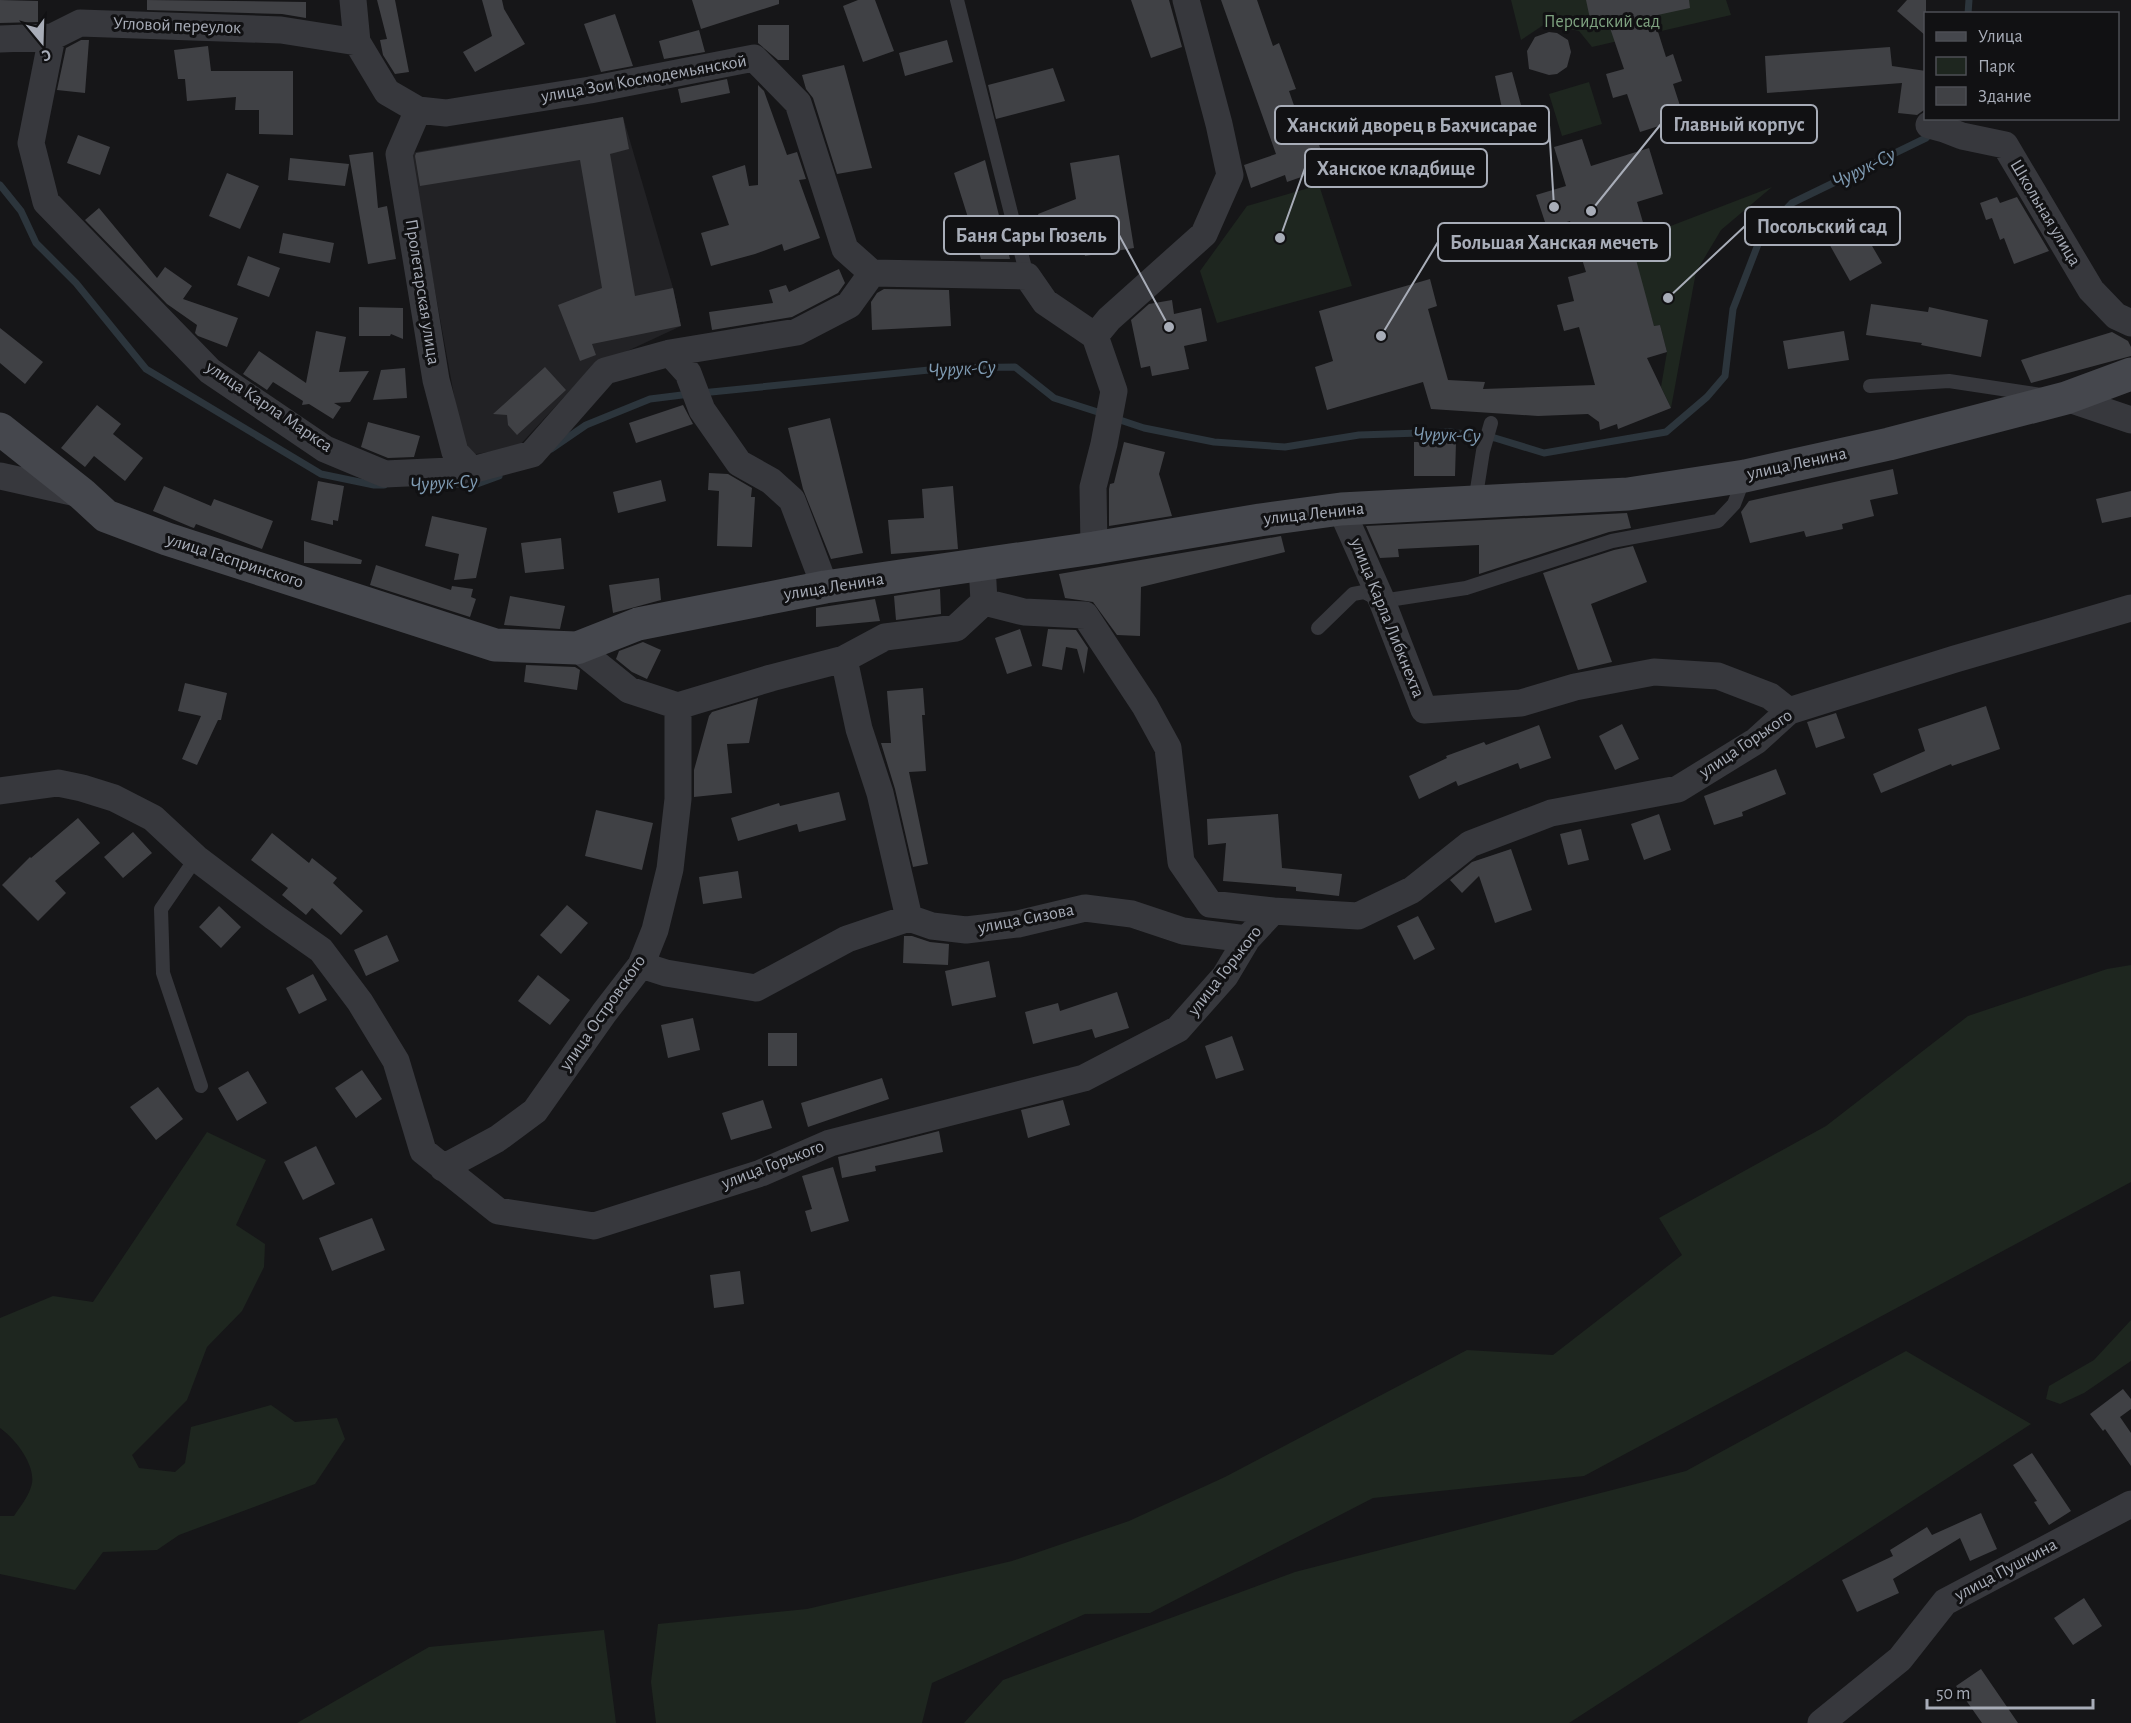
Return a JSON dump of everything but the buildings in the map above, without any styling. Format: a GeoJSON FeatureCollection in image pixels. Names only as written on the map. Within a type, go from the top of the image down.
{"type":"FeatureCollection","features":[{"type":"Feature","properties":{"kind":"main road","name":"улица Ленина"},"geometry":{"type":"LineString","coordinates":[[495,645],[577,648],[638,624],[825,587],[1094,548],[1260,519],[1341,509],[1628,494],[1745,476],[1889,444],[2066,399],[2131,374]]}},
{"type":"Feature","properties":{"kind":"main road","name":"улица Гаспринского"},"geometry":{"type":"LineString","coordinates":[[0,429],[106,516],[167,539],[495,645]]}},
{"type":"Feature","properties":{"kind":"street"},"geometry":{"type":"LineString","coordinates":[[353,0],[357,42]]}},
{"type":"Feature","properties":{"kind":"street"},"geometry":{"type":"LineString","coordinates":[[1095,336],[1110,319],[1204,234],[1230,175],[1186,0]]}},
{"type":"Feature","properties":{"kind":"street","name":"Угловой переулок"},"geometry":{"type":"LineString","coordinates":[[0,39],[52,38],[80,23],[281,30],[357,42]]}},
{"type":"Feature","properties":{"kind":"street","name":"улица Карла Маркса"},"geometry":{"type":"LineString","coordinates":[[52,38],[31,143],[46,202],[210,371],[325,449],[385,474],[472,470],[532,454],[605,370],[670,353],[797,332],[849,305],[872,273]]}},
{"type":"Feature","properties":{"kind":"street","name":"улица Зои Космодемьянской"},"geometry":{"type":"LineString","coordinates":[[357,42],[387,92],[418,110],[446,113],[590,90],[754,58],[798,103],[845,249],[872,273]]}},
{"type":"Feature","properties":{"kind":"street","name":"Пролетарская улица"},"geometry":{"type":"LineString","coordinates":[[418,110],[399,154],[436,380],[455,452],[472,470]]}},
{"type":"Feature","properties":{"kind":"street","name":"Школьная улица"},"geometry":{"type":"LineString","coordinates":[[1937,127],[1962,136],[2005,145],[2091,290],[2116,316],[2131,323]]}},
{"type":"Feature","properties":{"kind":"street"},"geometry":{"type":"LineString","coordinates":[[872,273],[1027,276],[1045,302],[1095,336],[1114,392],[1093,487],[1094,548]]}},
{"type":"Feature","properties":{"kind":"street"},"geometry":{"type":"LineString","coordinates":[[670,353],[688,373],[702,410],[739,463],[771,481],[792,500],[825,587]]}},
{"type":"Feature","properties":{"kind":"street"},"geometry":{"type":"LineString","coordinates":[[2066,399],[2131,420]]}},
{"type":"Feature","properties":{"kind":"street"},"geometry":{"type":"LineString","coordinates":[[0,476],[82,494]]}},
{"type":"Feature","properties":{"kind":"street","name":"улица Карла Либкнехта"},"geometry":{"type":"LineString","coordinates":[[1341,509],[1382,600],[1424,710],[1521,703],[1575,687],[1654,672],[1718,676],[1770,696],[1790,711]]}},
{"type":"Feature","properties":{"kind":"street"},"geometry":{"type":"LineString","coordinates":[[982,564],[984,602]]}},
{"type":"Feature","properties":{"kind":"street"},"geometry":{"type":"LineString","coordinates":[[577,648],[629,690],[678,706],[844,659],[885,637],[956,628],[984,602]]}},
{"type":"Feature","properties":{"kind":"street"},"geometry":{"type":"LineString","coordinates":[[984,602],[1024,612],[1085,615],[1145,706],[1168,748],[1181,862],[1210,903],[1273,911]]}},
{"type":"Feature","properties":{"kind":"street","name":"улица Горького"},"geometry":{"type":"LineString","coordinates":[[0,791],[58,783],[114,798],[153,818],[196,858],[321,950],[360,1002],[396,1061],[423,1151],[498,1211],[594,1226],[761,1173],[830,1143],[1084,1078],[1178,1029],[1225,976],[1247,939],[1273,911],[1358,916],[1412,890],[1470,844],[1551,813],[1678,789],[1756,741],[1790,711],[1955,658],[2131,608]]}},
{"type":"Feature","properties":{"kind":"street"},"geometry":{"type":"LineString","coordinates":[[641,965],[666,973],[756,988],[847,939],[909,918],[880,793],[859,729],[844,659]]}},
{"type":"Feature","properties":{"kind":"street","name":"улица Островского"},"geometry":{"type":"LineString","coordinates":[[443,1168],[497,1140],[535,1111],[641,965],[655,930],[670,869],[678,799],[678,706]]}},
{"type":"Feature","properties":{"kind":"street","name":"улица Сизова"},"geometry":{"type":"LineString","coordinates":[[909,918],[932,926],[966,930],[1018,924],[1085,908],[1132,914],[1183,931],[1247,939]]}},
{"type":"Feature","properties":{"kind":"street","name":"улица Пушкина"},"geometry":{"type":"LineString","coordinates":[[1821,1723],[1900,1659],[1945,1602],[2131,1504]]}},
{"type":"Feature","properties":{"kind":"lane"},"geometry":{"type":"LineString","coordinates":[[957,0],[1027,276]]}},
{"type":"Feature","properties":{"kind":"lane"},"geometry":{"type":"LineString","coordinates":[[1870,386],[1949,381],[2066,399]]}},
{"type":"Feature","properties":{"kind":"lane"},"geometry":{"type":"LineString","coordinates":[[1475,502],[1483,450],[1491,423]]}},
{"type":"Feature","properties":{"kind":"lane"},"geometry":{"type":"LineString","coordinates":[[1318,628],[1353,594],[1364,592],[1382,600],[1466,588],[1612,541],[1718,521],[1734,504],[1745,476]]}},
{"type":"Feature","properties":{"kind":"lane"},"geometry":{"type":"LineString","coordinates":[[196,858],[161,909],[164,973],[201,1086]]}},
{"type":"Feature","properties":{"kind":"shaded area"},"geometry":{"type":"Polygon","coordinates":[[[623,117],[673,288],[681,326],[591,368],[518,447],[465,456],[410,153],[623,117]]]}},
{"type":"Feature","properties":{"kind":"green space","name":"Персидский сад"},"geometry":{"type":"Polygon","coordinates":[[[1511,0],[1726,0],[1731,15],[1592,47],[1579,31],[1545,24],[1521,40],[1511,0]]]}},
{"type":"Feature","properties":{"kind":"green space"},"geometry":{"type":"Polygon","coordinates":[[[1589,82],[1602,124],[1562,136],[1549,94],[1589,82]]]}},
{"type":"Feature","properties":{"kind":"green space"},"geometry":{"type":"Polygon","coordinates":[[[1319,185],[1352,286],[1217,323],[1200,271],[1247,206],[1319,185]]]}},
{"type":"Feature","properties":{"kind":"green space"},"geometry":{"type":"Polygon","coordinates":[[[1772,187],[1721,230],[1696,272],[1671,408],[1661,387],[1667,352],[1660,325],[1654,326],[1629,242],[1772,187]]]}},
{"type":"Feature","properties":{"kind":"green space"},"geometry":{"type":"Polygon","coordinates":[[[2131,965],[2131,1182],[1584,1476],[1373,1498],[1150,1613],[1085,1614],[932,1683],[922,1723],[656,1723],[651,1682],[658,1624],[807,1609],[1012,1561],[1129,1521],[1225,1477],[1467,1350],[1553,1355],[1682,1255],[1659,1218],[1826,1126],[1968,1016],[2107,969],[2131,965]]]}},
{"type":"Feature","properties":{"kind":"green space"},"geometry":{"type":"Polygon","coordinates":[[[207,1132],[266,1160],[236,1225],[265,1244],[264,1267],[242,1311],[207,1347],[187,1400],[132,1455],[139,1468],[175,1472],[185,1463],[191,1427],[271,1405],[295,1422],[337,1418],[345,1439],[315,1484],[179,1535],[157,1550],[103,1552],[75,1590],[0,1574],[0,1516],[14,1516],[28,1494],[32,1479],[28,1463],[19,1446],[0,1428],[0,1318],[53,1296],[93,1302],[207,1132]]]}},
{"type":"Feature","properties":{"kind":"green space"},"geometry":{"type":"Polygon","coordinates":[[[2131,1320],[2131,1361],[2084,1393],[2060,1404],[2046,1399],[2049,1386],[2094,1360],[2131,1320]]]}},
{"type":"Feature","properties":{"kind":"green space"},"geometry":{"type":"Polygon","coordinates":[[[1906,1351],[2031,1424],[1569,1723],[964,1723],[1003,1680],[1295,1572],[1686,1471],[1906,1351]]]}},
{"type":"Feature","properties":{"kind":"green space"},"geometry":{"type":"Polygon","coordinates":[[[604,1630],[616,1723],[297,1723],[429,1647],[604,1630]]]}},
{"type":"Feature","properties":{"kind":"waterway","name":"Чурук-Су"},"geometry":{"type":"LineString","coordinates":[[1968,12],[1969,0]]}},
{"type":"Feature","properties":{"kind":"waterway","name":"Чурук-Су"},"geometry":{"type":"LineString","coordinates":[[1114,418],[1144,428],[1214,442],[1285,447],[1359,435],[1450,432],[1495,438],[1544,453],[1666,432],[1707,397],[1725,376],[1733,309],[1762,234],[1792,203],[1926,138],[1932,132]]}},
{"type":"Feature","properties":{"kind":"waterway","name":"Чурук-Су"},"geometry":{"type":"LineString","coordinates":[[0,185],[21,211],[36,243],[76,283],[146,369],[321,474],[384,485]]}},
{"type":"Feature","properties":{"kind":"waterway","name":"Чурук-Су"},"geometry":{"type":"LineString","coordinates":[[701,393],[949,368],[1015,367],[1054,398],[1104,414]]}},
{"type":"Feature","properties":{"kind":"waterway","name":"Чурук-Су"},"geometry":{"type":"LineString","coordinates":[[551,449],[586,425],[650,399],[690,394]]}},
{"type":"Feature","properties":{"kind":"waterway","name":"Чурук-Су"},"geometry":{"type":"LineString","coordinates":[[446,484],[477,484],[499,476]]}},
{"type":"Feature","properties":{"kind":"place","name":"Ханский дворец в Бахчисарае"},"geometry":{"type":"Point","coordinates":[1554,207]}},
{"type":"Feature","properties":{"kind":"place","name":"Главный корпус"},"geometry":{"type":"Point","coordinates":[1591,211]}},
{"type":"Feature","properties":{"kind":"place","name":"Ханское кладбище"},"geometry":{"type":"Point","coordinates":[1280,238]}},
{"type":"Feature","properties":{"kind":"place","name":"Посольский сад"},"geometry":{"type":"Point","coordinates":[1668,298]}},
{"type":"Feature","properties":{"kind":"place","name":"Баня Сары Гюзель"},"geometry":{"type":"Point","coordinates":[1169,327]}},
{"type":"Feature","properties":{"kind":"place","name":"Большая Ханская мечеть"},"geometry":{"type":"Point","coordinates":[1381,336]}}]}
